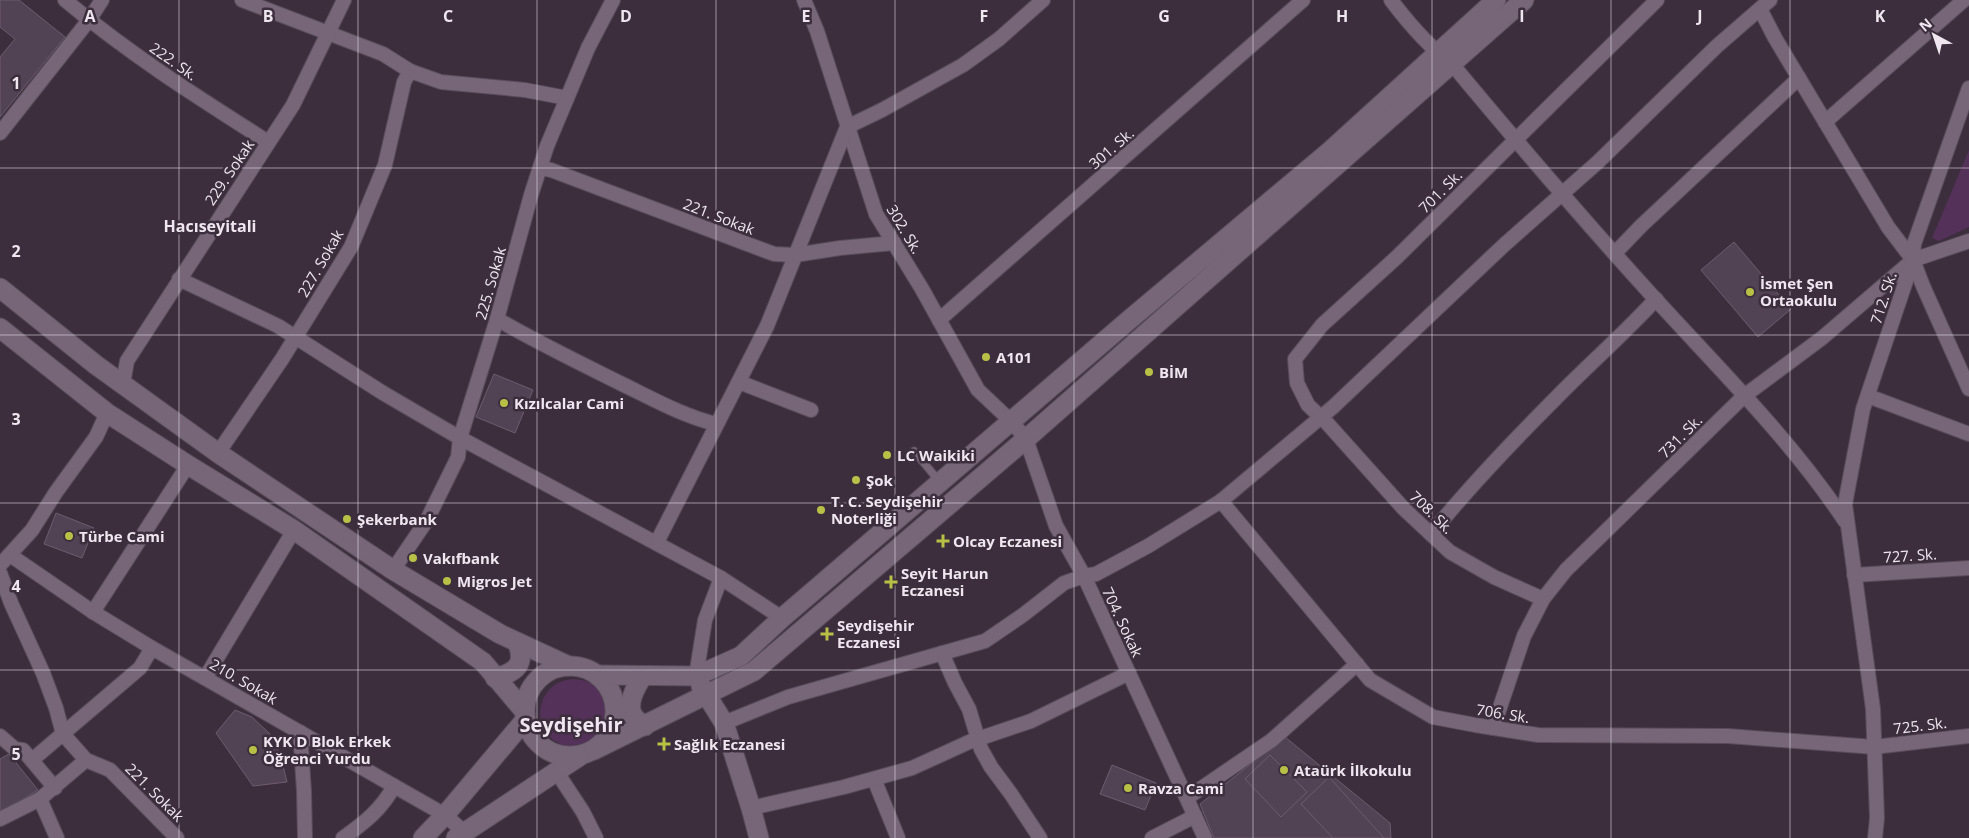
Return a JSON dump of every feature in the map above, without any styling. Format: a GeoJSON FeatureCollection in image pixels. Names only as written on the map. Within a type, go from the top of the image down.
{"type":"FeatureCollection","features":[{"type":"Feature","properties":{"kind":"main road"},"geometry":{"type":"LineString","coordinates":[[460,835],[556,770],[754,671],[1026,439],[1445,59],[1496,0]]}},
{"type":"Feature","properties":{"kind":"main road"},"geometry":{"type":"LineString","coordinates":[[598,675],[696,676],[741,656],[782,618],[1129,320],[1330,151],[1445,59],[1524,0]]}},
{"type":"Feature","properties":{"kind":"main road"},"geometry":{"type":"LineString","coordinates":[[0,288],[123,384],[218,453],[393,570],[500,634],[569,666],[584,668],[598,675],[608,685],[614,699],[616,714],[613,728],[605,741],[587,753],[566,757],[552,753],[539,745],[530,734],[525,716],[527,698],[533,685],[549,672],[569,666]]}},
{"type":"Feature","properties":{"kind":"main road"},"geometry":{"type":"LineString","coordinates":[[0,328],[107,413],[294,530],[483,662],[525,716]]}},
{"type":"Feature","properties":{"kind":"main road"},"geometry":{"type":"LineString","coordinates":[[495,678],[509,674],[519,665],[522,654],[517,642]]}},
{"type":"Feature","properties":{"kind":"main road"},"geometry":{"type":"LineString","coordinates":[[643,676],[634,690],[630,710],[634,718],[645,726]]}},
{"type":"Feature","properties":{"kind":"main road"},"geometry":{"type":"LineString","coordinates":[[696,676],[706,696],[724,723],[751,808],[758,838]]}},
{"type":"Feature","properties":{"kind":"main road"},"geometry":{"type":"LineString","coordinates":[[423,838],[445,815],[525,716]]}},
{"type":"Feature","properties":{"kind":"street","name":"222. Sk."},"geometry":{"type":"LineString","coordinates":[[65,0],[168,78],[268,142]]}},
{"type":"Feature","properties":{"kind":"street"},"geometry":{"type":"LineString","coordinates":[[0,132],[89,20],[102,0]]}},
{"type":"Feature","properties":{"kind":"street"},"geometry":{"type":"LineString","coordinates":[[242,0],[299,23],[330,32],[383,54],[410,71],[441,82],[525,90],[567,98]]}},
{"type":"Feature","properties":{"kind":"street","name":"229. Sokak"},"geometry":{"type":"LineString","coordinates":[[123,384],[127,361],[179,278],[293,105],[344,0]]}},
{"type":"Feature","properties":{"kind":"street","name":"225. Sokak"},"geometry":{"type":"LineString","coordinates":[[393,570],[427,520],[458,457],[460,438],[546,146],[588,48],[613,0]]}},
{"type":"Feature","properties":{"kind":"street","name":"302. Sk."},"geometry":{"type":"LineString","coordinates":[[804,0],[817,31],[876,214],[978,390],[1012,422]]}},
{"type":"Feature","properties":{"kind":"street"},"geometry":{"type":"LineString","coordinates":[[658,543],[716,424],[767,326],[847,127],[882,110],[963,65],[999,39],[1043,0]]}},
{"type":"Feature","properties":{"kind":"street","name":"301. Sk."},"geometry":{"type":"LineString","coordinates":[[939,320],[1303,0]]}},
{"type":"Feature","properties":{"kind":"street"},"geometry":{"type":"LineString","coordinates":[[1391,0],[1412,27],[1445,59],[1656,299],[1780,434],[1847,524]]}},
{"type":"Feature","properties":{"kind":"street","name":"701. Sk."},"geometry":{"type":"LineString","coordinates":[[1320,418],[1308,405],[1297,383],[1295,358],[1322,326],[1397,257],[1657,0]]}},
{"type":"Feature","properties":{"kind":"street"},"geometry":{"type":"LineString","coordinates":[[1824,122],[1964,0]]}},
{"type":"Feature","properties":{"kind":"street"},"geometry":{"type":"LineString","coordinates":[[724,723],[788,697],[985,641],[1064,584],[1084,576],[1096,574],[1148,546],[1221,501],[1320,418],[1503,246],[1598,162],[1717,46],[1765,4],[1798,78],[1888,227],[1913,260],[1922,286],[1969,389]]}},
{"type":"Feature","properties":{"kind":"street","name":"227. Sokak"},"geometry":{"type":"LineString","coordinates":[[218,453],[296,337],[351,247],[385,165],[404,82],[410,71]]}},
{"type":"Feature","properties":{"kind":"street"},"geometry":{"type":"LineString","coordinates":[[1615,253],[1641,226],[1798,78]]}},
{"type":"Feature","properties":{"kind":"street","name":"712. Sk."},"geometry":{"type":"LineString","coordinates":[[1875,838],[1877,818],[1873,709],[1845,504],[1863,409],[1913,260],[1914,244],[1969,88]]}},
{"type":"Feature","properties":{"kind":"street","name":"221. Sokak"},"geometry":{"type":"LineString","coordinates":[[540,168],[551,170],[774,254],[796,255],[840,248],[894,243]]}},
{"type":"Feature","properties":{"kind":"street","name":"731. Sk."},"geometry":{"type":"LineString","coordinates":[[1493,728],[1524,636],[1544,599],[1566,570],[1744,396],[1822,338],[1913,260],[1969,241]]}},
{"type":"Feature","properties":{"kind":"street"},"geometry":{"type":"LineString","coordinates":[[658,543],[726,414],[744,384],[787,295],[796,269],[796,255]]}},
{"type":"Feature","properties":{"kind":"street"},"geometry":{"type":"LineString","coordinates":[[179,278],[296,337],[460,438],[721,578],[782,618]]}},
{"type":"Feature","properties":{"kind":"street"},"geometry":{"type":"LineString","coordinates":[[1431,534],[1450,510],[1556,398],[1634,323],[1656,299]]}},
{"type":"Feature","properties":{"kind":"street"},"geometry":{"type":"LineString","coordinates":[[496,320],[538,343],[651,398],[694,418],[716,424]]}},
{"type":"Feature","properties":{"kind":"street"},"geometry":{"type":"LineString","coordinates":[[744,384],[811,410]]}},
{"type":"Feature","properties":{"kind":"street"},"geometry":{"type":"LineString","coordinates":[[1868,396],[1969,434]]}},
{"type":"Feature","properties":{"kind":"street"},"geometry":{"type":"LineString","coordinates":[[63,734],[43,673],[11,603],[3,562],[32,530],[56,492],[96,437],[107,413]]}},
{"type":"Feature","properties":{"kind":"street","name":"708. Sk."},"geometry":{"type":"LineString","coordinates":[[1320,418],[1327,423],[1404,509],[1450,552],[1494,577],[1544,599]]}},
{"type":"Feature","properties":{"kind":"street","name":"704. Sokak"},"geometry":{"type":"LineString","coordinates":[[1012,422],[1026,439],[1056,526],[1084,576],[1204,838]]}},
{"type":"Feature","properties":{"kind":"street"},"geometry":{"type":"LineString","coordinates":[[93,612],[188,465]]}},
{"type":"Feature","properties":{"kind":"street","name":"706. Sk."},"geometry":{"type":"LineString","coordinates":[[1221,501],[1370,680],[1433,717],[1538,735],[1728,736],[1874,747]]}},
{"type":"Feature","properties":{"kind":"street"},"geometry":{"type":"LineString","coordinates":[[205,678],[294,530]]}},
{"type":"Feature","properties":{"kind":"street","name":"210. Sokak"},"geometry":{"type":"LineString","coordinates":[[3,562],[445,815],[460,835]]}},
{"type":"Feature","properties":{"kind":"street","name":"727. Sk."},"geometry":{"type":"LineString","coordinates":[[1854,575],[1969,568]]}},
{"type":"Feature","properties":{"kind":"street"},"geometry":{"type":"LineString","coordinates":[[696,676],[705,620],[721,578]]}},
{"type":"Feature","properties":{"kind":"street"},"geometry":{"type":"LineString","coordinates":[[32,760],[140,668],[152,648]]}},
{"type":"Feature","properties":{"kind":"street"},"geometry":{"type":"LineString","coordinates":[[942,653],[954,683],[969,709],[978,739],[991,767],[1040,838]]}},
{"type":"Feature","properties":{"kind":"street"},"geometry":{"type":"LineString","coordinates":[[1187,798],[1272,740],[1357,664]]}},
{"type":"Feature","properties":{"kind":"street"},"geometry":{"type":"LineString","coordinates":[[751,808],[874,779],[912,768],[978,739],[1031,721],[1129,673]]}},
{"type":"Feature","properties":{"kind":"street"},"geometry":{"type":"LineString","coordinates":[[300,732],[305,838]]}},
{"type":"Feature","properties":{"kind":"street","name":"221. Sokak"},"geometry":{"type":"LineString","coordinates":[[63,734],[86,760],[110,770],[177,838]]}},
{"type":"Feature","properties":{"kind":"street"},"geometry":{"type":"LineString","coordinates":[[0,736],[14,749],[23,750],[55,788]]}},
{"type":"Feature","properties":{"kind":"street","name":"725. Sk."},"geometry":{"type":"LineString","coordinates":[[1874,747],[1969,736]]}},
{"type":"Feature","properties":{"kind":"street"},"geometry":{"type":"LineString","coordinates":[[0,819],[40,799],[86,760]]}},
{"type":"Feature","properties":{"kind":"street"},"geometry":{"type":"LineString","coordinates":[[556,770],[583,812],[596,838]]}},
{"type":"Feature","properties":{"kind":"street"},"geometry":{"type":"LineString","coordinates":[[874,779],[898,838]]}},
{"type":"Feature","properties":{"kind":"street"},"geometry":{"type":"LineString","coordinates":[[343,838],[367,820],[387,800],[394,786]]}},
{"type":"Feature","properties":{"kind":"street"},"geometry":{"type":"LineString","coordinates":[[40,799],[57,838]]}},
{"type":"Feature","properties":{"kind":"street"},"geometry":{"type":"LineString","coordinates":[[1152,838],[1195,816]]}},
{"type":"Feature","properties":{"kind":"lane"},"geometry":{"type":"LineString","coordinates":[[914,451],[941,483]]}},
{"type":"Feature","properties":{"kind":"shaded area"},"geometry":{"type":"Polygon","coordinates":[[[1969,150],[1969,227],[1939,241],[1932,238],[1969,150]]]}},
{"type":"Feature","properties":{"kind":"shaded area"},"geometry":{"type":"Polygon","coordinates":[[[574,679],[587,682],[598,689],[605,700],[608,713],[605,726],[598,737],[587,744],[574,747],[561,744],[550,737],[543,726],[540,713],[543,700],[550,689],[561,682],[574,679]]]}},
{"type":"Feature","properties":{"kind":"building"},"geometry":{"type":"Polygon","coordinates":[[[0,0],[19,0],[65,37],[0,117],[0,57],[15,39],[0,27],[0,0]]]}},
{"type":"Feature","properties":{"kind":"building"},"geometry":{"type":"Polygon","coordinates":[[[1734,242],[1791,309],[1758,337],[1701,270],[1734,242]]]}},
{"type":"Feature","properties":{"kind":"building","name":"Kızılcalar Cami"},"geometry":{"type":"Polygon","coordinates":[[[494,374],[533,390],[515,433],[476,417],[494,374]]]}},
{"type":"Feature","properties":{"kind":"building","name":"Türbe Cami"},"geometry":{"type":"Polygon","coordinates":[[[56,513],[94,528],[82,558],[44,544],[56,513]]]}},
{"type":"Feature","properties":{"kind":"building","name":"KYK D Blok Erkek Öğrenci Yurdu"},"geometry":{"type":"Polygon","coordinates":[[[235,710],[252,717],[271,735],[281,757],[287,782],[253,786],[216,733],[235,710]]]}},
{"type":"Feature","properties":{"kind":"building","name":"Ataürk İlkokulu"},"geometry":{"type":"Polygon","coordinates":[[[1285,737],[1390,823],[1391,838],[1214,838],[1200,804],[1285,737]]]}},
{"type":"Feature","properties":{"kind":"building"},"geometry":{"type":"Polygon","coordinates":[[[9,754],[38,790],[0,813],[0,759],[9,754]]]}},
{"type":"Feature","properties":{"kind":"building"},"geometry":{"type":"Polygon","coordinates":[[[1270,755],[1307,792],[1281,817],[1245,779],[1270,755]]]}},
{"type":"Feature","properties":{"kind":"building","name":"Ravza Cami"},"geometry":{"type":"Polygon","coordinates":[[[1112,765],[1156,783],[1145,810],[1100,794],[1112,765]]]}},
{"type":"Feature","properties":{"kind":"building"},"geometry":{"type":"Polygon","coordinates":[[[1329,777],[1384,838],[1333,838],[1301,804],[1329,777]]]}},
{"type":"Feature","properties":{"kind":"place","name":"İsmet Şen Ortaokulu"},"geometry":{"type":"Point","coordinates":[1750,292]}},
{"type":"Feature","properties":{"kind":"place","name":"A101"},"geometry":{"type":"Point","coordinates":[986,357]}},
{"type":"Feature","properties":{"kind":"place","name":"BİM"},"geometry":{"type":"Point","coordinates":[1149,372]}},
{"type":"Feature","properties":{"kind":"place","name":"Kızılcalar Cami"},"geometry":{"type":"Point","coordinates":[504,403]}},
{"type":"Feature","properties":{"kind":"place","name":"LC Waikiki"},"geometry":{"type":"Point","coordinates":[887,455]}},
{"type":"Feature","properties":{"kind":"place","name":"Şok"},"geometry":{"type":"Point","coordinates":[856,480]}},
{"type":"Feature","properties":{"kind":"place","name":"T. C. Seydişehir Noterliği"},"geometry":{"type":"Point","coordinates":[821,510]}},
{"type":"Feature","properties":{"kind":"place","name":"Şekerbank"},"geometry":{"type":"Point","coordinates":[347,519]}},
{"type":"Feature","properties":{"kind":"place","name":"Türbe Cami"},"geometry":{"type":"Point","coordinates":[69,536]}},
{"type":"Feature","properties":{"kind":"place","name":"Olcay Eczanesi"},"geometry":{"type":"Point","coordinates":[943,541]}},
{"type":"Feature","properties":{"kind":"place","name":"Vakıfbank"},"geometry":{"type":"Point","coordinates":[413,558]}},
{"type":"Feature","properties":{"kind":"place","name":"Migros Jet"},"geometry":{"type":"Point","coordinates":[447,581]}},
{"type":"Feature","properties":{"kind":"place","name":"Seyit Harun Eczanesi"},"geometry":{"type":"Point","coordinates":[891,582]}},
{"type":"Feature","properties":{"kind":"place","name":"Seydişehir Eczanesi"},"geometry":{"type":"Point","coordinates":[827,634]}},
{"type":"Feature","properties":{"kind":"place","name":"Sağlık Eczanesi"},"geometry":{"type":"Point","coordinates":[664,744]}},
{"type":"Feature","properties":{"kind":"place","name":"KYK D Blok Erkek Öğrenci Yurdu"},"geometry":{"type":"Point","coordinates":[253,750]}},
{"type":"Feature","properties":{"kind":"place","name":"Ataürk İlkokulu"},"geometry":{"type":"Point","coordinates":[1284,770]}},
{"type":"Feature","properties":{"kind":"place","name":"Ravza Cami"},"geometry":{"type":"Point","coordinates":[1128,788]}},
{"type":"Feature","properties":{"kind":"district","name":"Hacıseyitali"},"geometry":{"type":"Point","coordinates":[210,226]}},
{"type":"Feature","properties":{"kind":"district","name":"Seydişehir"},"geometry":{"type":"Point","coordinates":[571,724]}}]}
